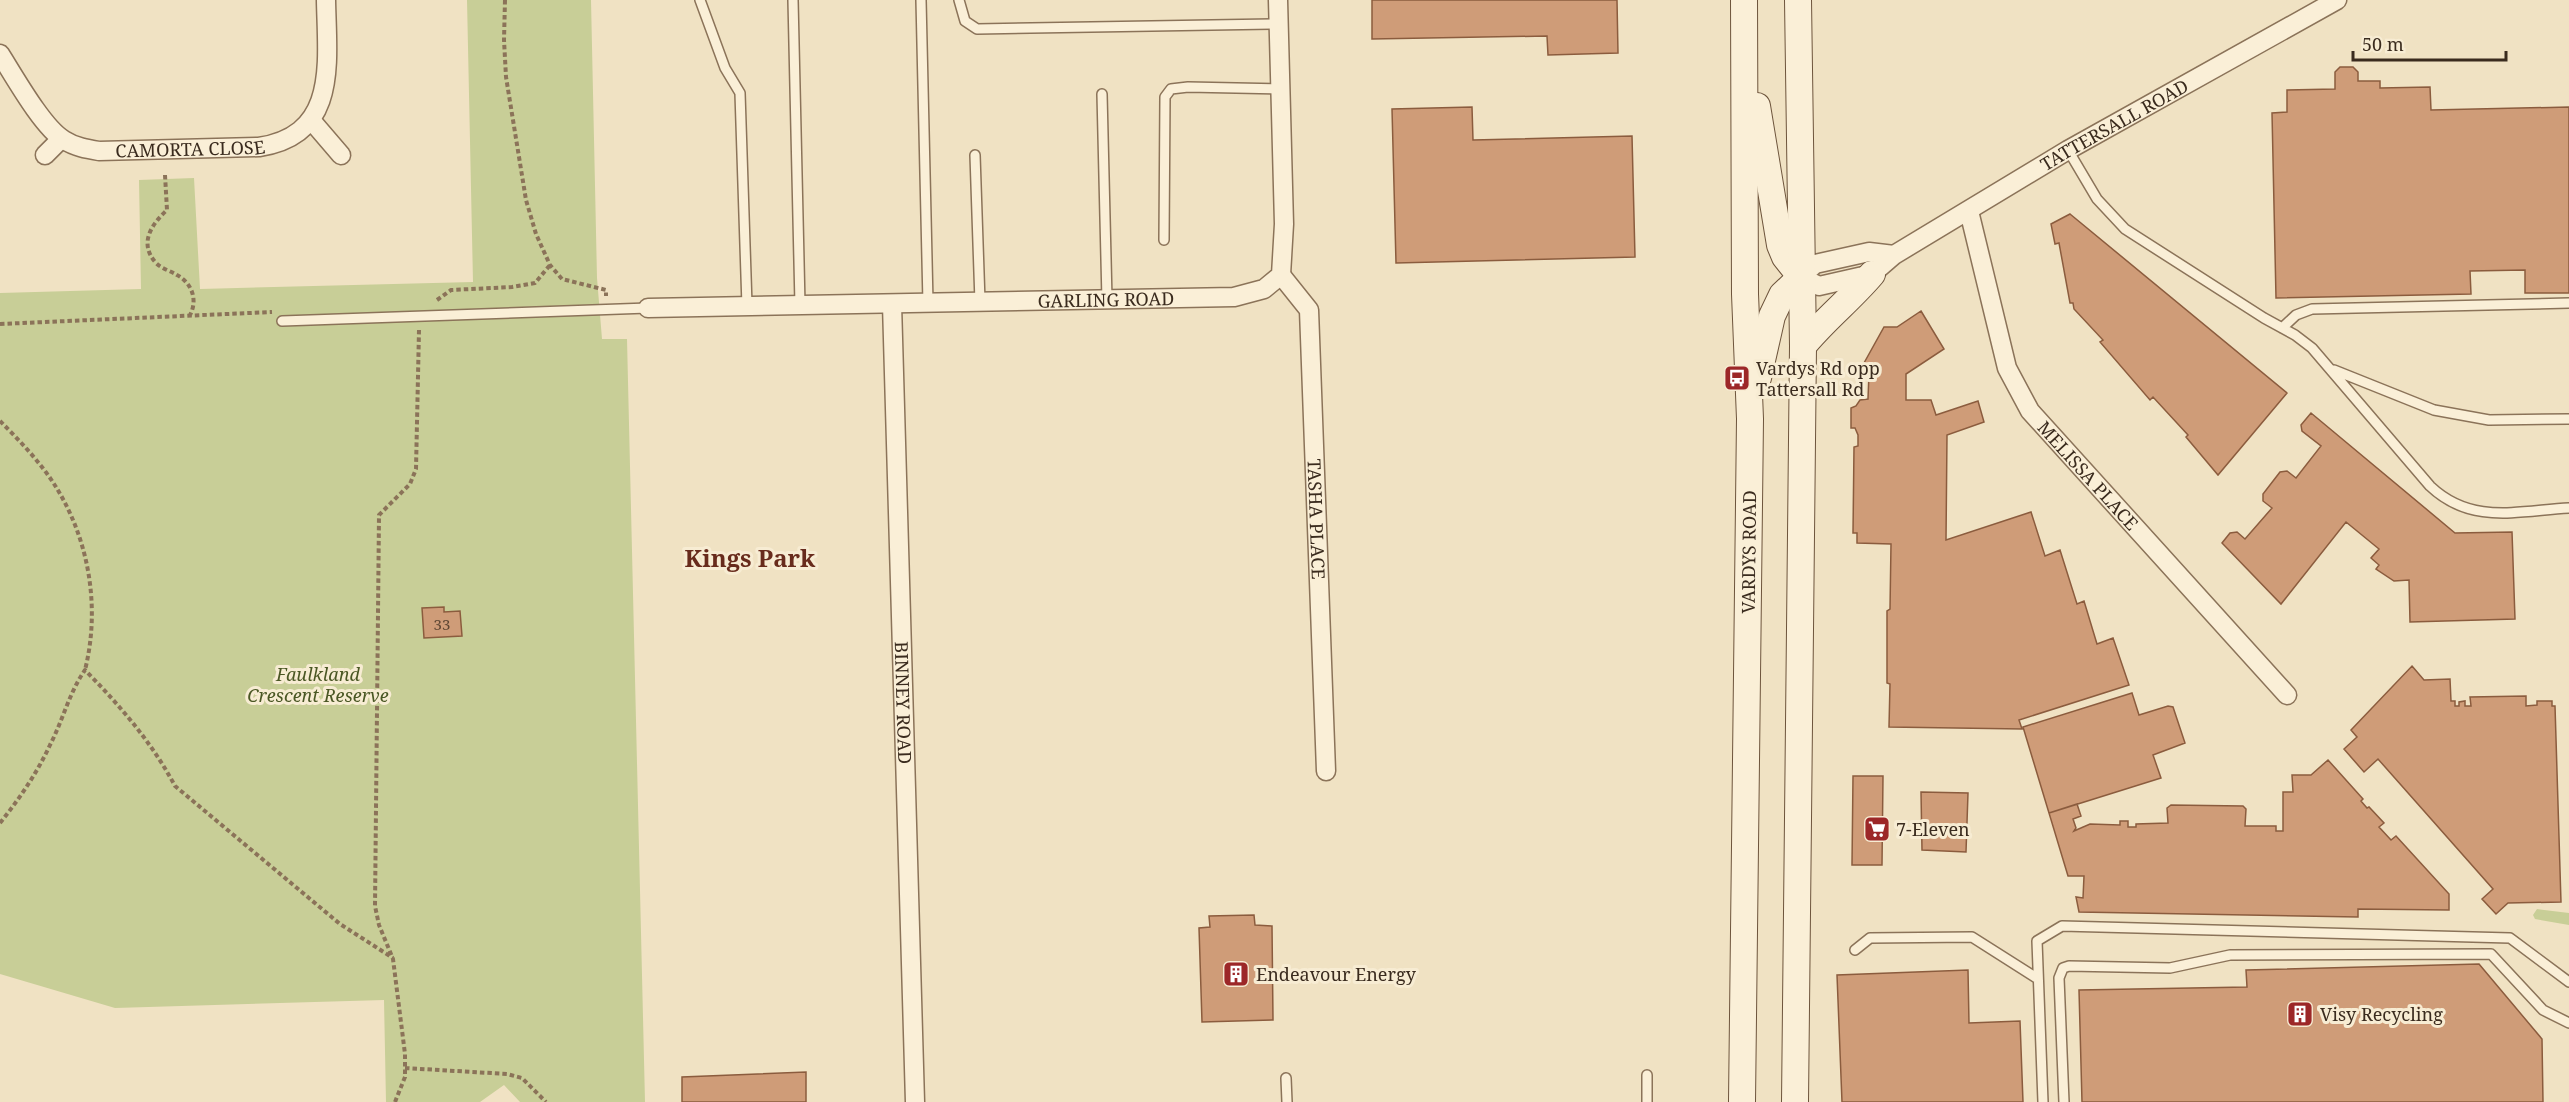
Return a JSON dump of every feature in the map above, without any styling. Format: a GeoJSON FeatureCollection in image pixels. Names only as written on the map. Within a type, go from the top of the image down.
{"type":"FeatureCollection","features":[{"type":"Feature","properties":{"kind":"main road","name":"VARDYS ROAD"},"geometry":{"type":"LineString","coordinates":[[1742,1102],[1749,419],[1745,294],[1744,0]]}},
{"type":"Feature","properties":{"kind":"main road"},"geometry":{"type":"LineString","coordinates":[[1795,1102],[1803,346],[1798,0]]}},
{"type":"Feature","properties":{"kind":"main road"},"geometry":{"type":"LineString","coordinates":[[1744,26],[1780,245],[1785,258],[1801,278]]}},
{"type":"Feature","properties":{"kind":"main road"},"geometry":{"type":"LineString","coordinates":[[1803,346],[1823,321],[1852,297],[1872,274]]}},
{"type":"Feature","properties":{"kind":"main road"},"geometry":{"type":"LineString","coordinates":[[1749,419],[1772,316],[1782,295],[1801,278]]}},
{"type":"Feature","properties":{"kind":"street","name":"CAMORTA CLOSE"},"geometry":{"type":"LineString","coordinates":[[0,54],[41,116],[61,139],[80,148],[99,151],[259,147],[278,144],[294,136],[311,120],[325,91],[326,0]]}},
{"type":"Feature","properties":{"kind":"street"},"geometry":{"type":"LineString","coordinates":[[1278,0],[1284,224],[1281,275]]}},
{"type":"Feature","properties":{"kind":"street","name":"TATTERSALL ROAD"},"geometry":{"type":"LineString","coordinates":[[1801,278],[1819,286],[1872,274],[1893,255],[1969,212],[2068,150],[2337,0]]}},
{"type":"Feature","properties":{"kind":"street"},"geometry":{"type":"LineString","coordinates":[[311,120],[341,155]]}},
{"type":"Feature","properties":{"kind":"street"},"geometry":{"type":"LineString","coordinates":[[45,155],[61,139]]}},
{"type":"Feature","properties":{"kind":"street","name":"MELISSA PLACE"},"geometry":{"type":"LineString","coordinates":[[1969,212],[2007,368],[2030,411],[2287,695]]}},
{"type":"Feature","properties":{"kind":"street"},"geometry":{"type":"LineString","coordinates":[[1801,278],[1815,264],[1869,252],[1893,255]]}},
{"type":"Feature","properties":{"kind":"street","name":"GARLING ROAD"},"geometry":{"type":"LineString","coordinates":[[648,308],[1234,297],[1264,289],[1281,275]]}},
{"type":"Feature","properties":{"kind":"street","name":"TASHA PLACE"},"geometry":{"type":"LineString","coordinates":[[1281,275],[1309,310],[1326,771]]}},
{"type":"Feature","properties":{"kind":"street","name":"BINNEY ROAD"},"geometry":{"type":"LineString","coordinates":[[892,304],[915,1102]]}},
{"type":"Feature","properties":{"kind":"lane"},"geometry":{"type":"LineString","coordinates":[[700,0],[725,68],[740,93],[747,306]]}},
{"type":"Feature","properties":{"kind":"lane"},"geometry":{"type":"LineString","coordinates":[[793,0],[800,305]]}},
{"type":"Feature","properties":{"kind":"lane"},"geometry":{"type":"LineString","coordinates":[[921,0],[928,303]]}},
{"type":"Feature","properties":{"kind":"lane"},"geometry":{"type":"LineString","coordinates":[[959,0],[965,21],[977,29],[1278,24]]}},
{"type":"Feature","properties":{"kind":"lane"},"geometry":{"type":"LineString","coordinates":[[1164,240],[1165,97],[1172,89],[1188,87],[1280,89]]}},
{"type":"Feature","properties":{"kind":"lane"},"geometry":{"type":"LineString","coordinates":[[1102,94],[1107,300]]}},
{"type":"Feature","properties":{"kind":"lane"},"geometry":{"type":"LineString","coordinates":[[2068,150],[2097,199],[2125,229],[2312,348],[2430,486],[2448,502],[2466,510],[2485,514],[2569,507]]}},
{"type":"Feature","properties":{"kind":"lane"},"geometry":{"type":"LineString","coordinates":[[975,155],[980,302]]}},
{"type":"Feature","properties":{"kind":"lane"},"geometry":{"type":"LineString","coordinates":[[2282,328],[2296,315],[2312,309],[2569,303]]}},
{"type":"Feature","properties":{"kind":"lane"},"geometry":{"type":"LineString","coordinates":[[282,317],[648,308]]}},
{"type":"Feature","properties":{"kind":"lane"},"geometry":{"type":"LineString","coordinates":[[2331,370],[2434,410],[2489,420],[2569,419]]}},
{"type":"Feature","properties":{"kind":"lane"},"geometry":{"type":"LineString","coordinates":[[2043,1102],[2037,941],[2062,926],[2510,938],[2569,982]]}},
{"type":"Feature","properties":{"kind":"lane"},"geometry":{"type":"LineString","coordinates":[[1855,950],[1870,938],[1972,937],[2038,979]]}},
{"type":"Feature","properties":{"kind":"lane"},"geometry":{"type":"LineString","coordinates":[[2064,1102],[2059,978],[2063,968],[2069,966],[2170,968],[2230,955],[2491,954],[2544,1010],[2569,1023]]}},
{"type":"Feature","properties":{"kind":"lane"},"geometry":{"type":"LineString","coordinates":[[1647,1075],[1647,1102]]}},
{"type":"Feature","properties":{"kind":"lane"},"geometry":{"type":"LineString","coordinates":[[1286,1078],[1287,1102]]}},
{"type":"Feature","properties":{"kind":"path"},"geometry":{"type":"LineString","coordinates":[[505,0],[506,77],[526,200],[536,234],[550,266],[562,279],[606,290],[604,309]]}},
{"type":"Feature","properties":{"kind":"path"},"geometry":{"type":"LineString","coordinates":[[165,175],[167,210],[158,216],[152,226],[148,247],[157,265],[176,273],[190,287],[194,297],[194,307],[189,316]]}},
{"type":"Feature","properties":{"kind":"path"},"geometry":{"type":"LineString","coordinates":[[395,1102],[405,1077],[405,1068],[393,959],[379,925],[375,906],[379,515],[410,484],[416,469],[419,306],[431,305],[451,290],[512,287],[535,283],[550,266]]}},
{"type":"Feature","properties":{"kind":"path"},"geometry":{"type":"LineString","coordinates":[[0,324],[189,316],[282,317]]}},
{"type":"Feature","properties":{"kind":"path"},"geometry":{"type":"LineString","coordinates":[[0,421],[39,464],[59,491],[76,528],[87,561],[92,627],[92,644],[85,670],[73,687],[51,743],[21,797],[0,823]]}},
{"type":"Feature","properties":{"kind":"path"},"geometry":{"type":"LineString","coordinates":[[85,670],[142,732],[175,786],[340,924],[393,959]]}},
{"type":"Feature","properties":{"kind":"path"},"geometry":{"type":"LineString","coordinates":[[405,1068],[507,1074],[522,1078],[546,1102]]}},
{"type":"Feature","properties":{"kind":"green space","name":"Faulkland Crescent Reserve"},"geometry":{"type":"Polygon","coordinates":[[[467,0],[591,0],[597,278],[602,339],[627,339],[645,1102],[520,1102],[504,1085],[480,1102],[386,1102],[384,1000],[115,1008],[0,974],[0,293],[141,289],[139,180],[194,178],[200,289],[473,282],[467,0]]]}},
{"type":"Feature","properties":{"kind":"green space"},"geometry":{"type":"Polygon","coordinates":[[[2537,909],[2569,913],[2569,925],[2535,919],[2533,915],[2537,909]]]}},
{"type":"Feature","properties":{"kind":"building"},"geometry":{"type":"Polygon","coordinates":[[[1372,0],[1617,0],[1618,53],[1548,55],[1547,36],[1372,39],[1372,0]]]}},
{"type":"Feature","properties":{"kind":"building"},"geometry":{"type":"Polygon","coordinates":[[[2340,67],[2353,67],[2358,72],[2358,81],[2380,81],[2380,88],[2430,87],[2431,110],[2569,107],[2569,293],[2525,293],[2525,270],[2470,271],[2471,294],[2276,298],[2272,113],[2287,112],[2287,90],[2335,89],[2335,72],[2340,67]]]}},
{"type":"Feature","properties":{"kind":"building"},"geometry":{"type":"Polygon","coordinates":[[[1472,107],[1473,140],[1632,136],[1635,257],[1396,263],[1392,109],[1472,107]]]}},
{"type":"Feature","properties":{"kind":"building"},"geometry":{"type":"Polygon","coordinates":[[[2070,214],[2287,393],[2218,475],[2186,437],[2188,435],[2153,397],[2150,400],[2100,342],[2103,340],[2074,309],[2073,303],[2070,303],[2059,243],[2055,244],[2051,224],[2070,214]]]}},
{"type":"Feature","properties":{"kind":"building"},"geometry":{"type":"Polygon","coordinates":[[[1921,311],[1944,349],[1906,374],[1906,400],[1931,400],[1936,415],[1978,401],[1984,422],[1947,435],[1946,540],[2031,512],[2045,556],[2060,550],[2077,604],[2084,601],[2097,644],[2113,638],[2129,685],[2019,720],[2022,729],[1889,727],[1887,611],[1890,609],[1891,544],[1857,543],[1857,533],[1853,533],[1854,447],[1858,446],[1858,435],[1855,428],[1851,428],[1851,408],[1856,406],[1860,400],[1868,399],[1869,373],[1859,372],[1884,327],[1897,327],[1921,311]]]}},
{"type":"Feature","properties":{"kind":"building"},"geometry":{"type":"Polygon","coordinates":[[[2311,413],[2455,533],[2512,532],[2515,619],[2410,622],[2409,580],[2394,581],[2376,569],[2379,565],[2371,558],[2379,549],[2346,522],[2281,604],[2222,543],[2230,533],[2237,532],[2245,539],[2272,508],[2263,501],[2263,494],[2280,472],[2287,471],[2296,478],[2321,446],[2302,431],[2301,425],[2311,413]]]}},
{"type":"Feature","properties":{"kind":"building"},"geometry":{"type":"Polygon","coordinates":[[[444,607],[444,612],[460,611],[462,636],[424,638],[422,608],[444,607]]]}},
{"type":"Feature","properties":{"kind":"building"},"geometry":{"type":"Polygon","coordinates":[[[2412,666],[2424,680],[2450,679],[2451,701],[2455,701],[2455,706],[2465,701],[2465,706],[2471,706],[2470,697],[2526,696],[2526,706],[2537,705],[2537,701],[2552,701],[2552,706],[2555,706],[2561,902],[2508,903],[2496,914],[2482,899],[2493,889],[2378,759],[2364,772],[2344,749],[2357,737],[2351,730],[2412,666]]]}},
{"type":"Feature","properties":{"kind":"building"},"geometry":{"type":"Polygon","coordinates":[[[2132,693],[2139,715],[2168,706],[2173,707],[2185,743],[2153,755],[2161,778],[2049,813],[2023,727],[2132,693]]]}},
{"type":"Feature","properties":{"kind":"building"},"geometry":{"type":"Polygon","coordinates":[[[2328,760],[2363,799],[2361,801],[2367,808],[2369,807],[2384,823],[2379,827],[2391,840],[2396,836],[2449,894],[2449,910],[2358,909],[2358,917],[2079,912],[2076,897],[2083,898],[2084,876],[2068,876],[2049,813],[2077,804],[2081,816],[2073,819],[2076,828],[2074,831],[2090,824],[2120,825],[2120,821],[2128,821],[2128,827],[2136,827],[2136,824],[2168,823],[2167,808],[2171,805],[2243,806],[2246,809],[2245,826],[2276,826],[2276,831],[2283,831],[2283,792],[2293,792],[2292,775],[2311,775],[2328,760]]]}},
{"type":"Feature","properties":{"kind":"building"},"geometry":{"type":"Polygon","coordinates":[[[1853,776],[1883,776],[1882,865],[1852,865],[1853,776]]]}},
{"type":"Feature","properties":{"kind":"building"},"geometry":{"type":"Polygon","coordinates":[[[1921,792],[1968,793],[1966,852],[1922,850],[1921,792]]]}},
{"type":"Feature","properties":{"kind":"building","name":"Endeavour Energy"},"geometry":{"type":"Polygon","coordinates":[[[1254,915],[1255,925],[1272,926],[1273,1020],[1202,1022],[1199,928],[1210,927],[1209,916],[1254,915]]]}},
{"type":"Feature","properties":{"kind":"building","name":"Visy Recycling"},"geometry":{"type":"Polygon","coordinates":[[[2479,964],[2542,1039],[2543,1102],[2082,1102],[2079,990],[2247,987],[2246,970],[2479,964]]]}},
{"type":"Feature","properties":{"kind":"building"},"geometry":{"type":"Polygon","coordinates":[[[1968,970],[1969,1023],[2020,1021],[2023,1102],[1842,1102],[1837,975],[1968,970]]]}},
{"type":"Feature","properties":{"kind":"building"},"geometry":{"type":"Polygon","coordinates":[[[806,1072],[806,1102],[682,1102],[682,1077],[806,1072]]]}},
{"type":"Feature","properties":{"kind":"place","name":"Vardys Rd opp Tattersall Rd"},"geometry":{"type":"Point","coordinates":[1737,378]}},
{"type":"Feature","properties":{"kind":"place","name":"7-Eleven"},"geometry":{"type":"Point","coordinates":[1877,829]}},
{"type":"Feature","properties":{"kind":"place","name":"Endeavour Energy"},"geometry":{"type":"Point","coordinates":[1236,974]}},
{"type":"Feature","properties":{"kind":"place","name":"Visy Recycling"},"geometry":{"type":"Point","coordinates":[2300,1014]}},
{"type":"Feature","properties":{"kind":"district","name":"Kings Park"},"geometry":{"type":"Point","coordinates":[750,557]}}]}
